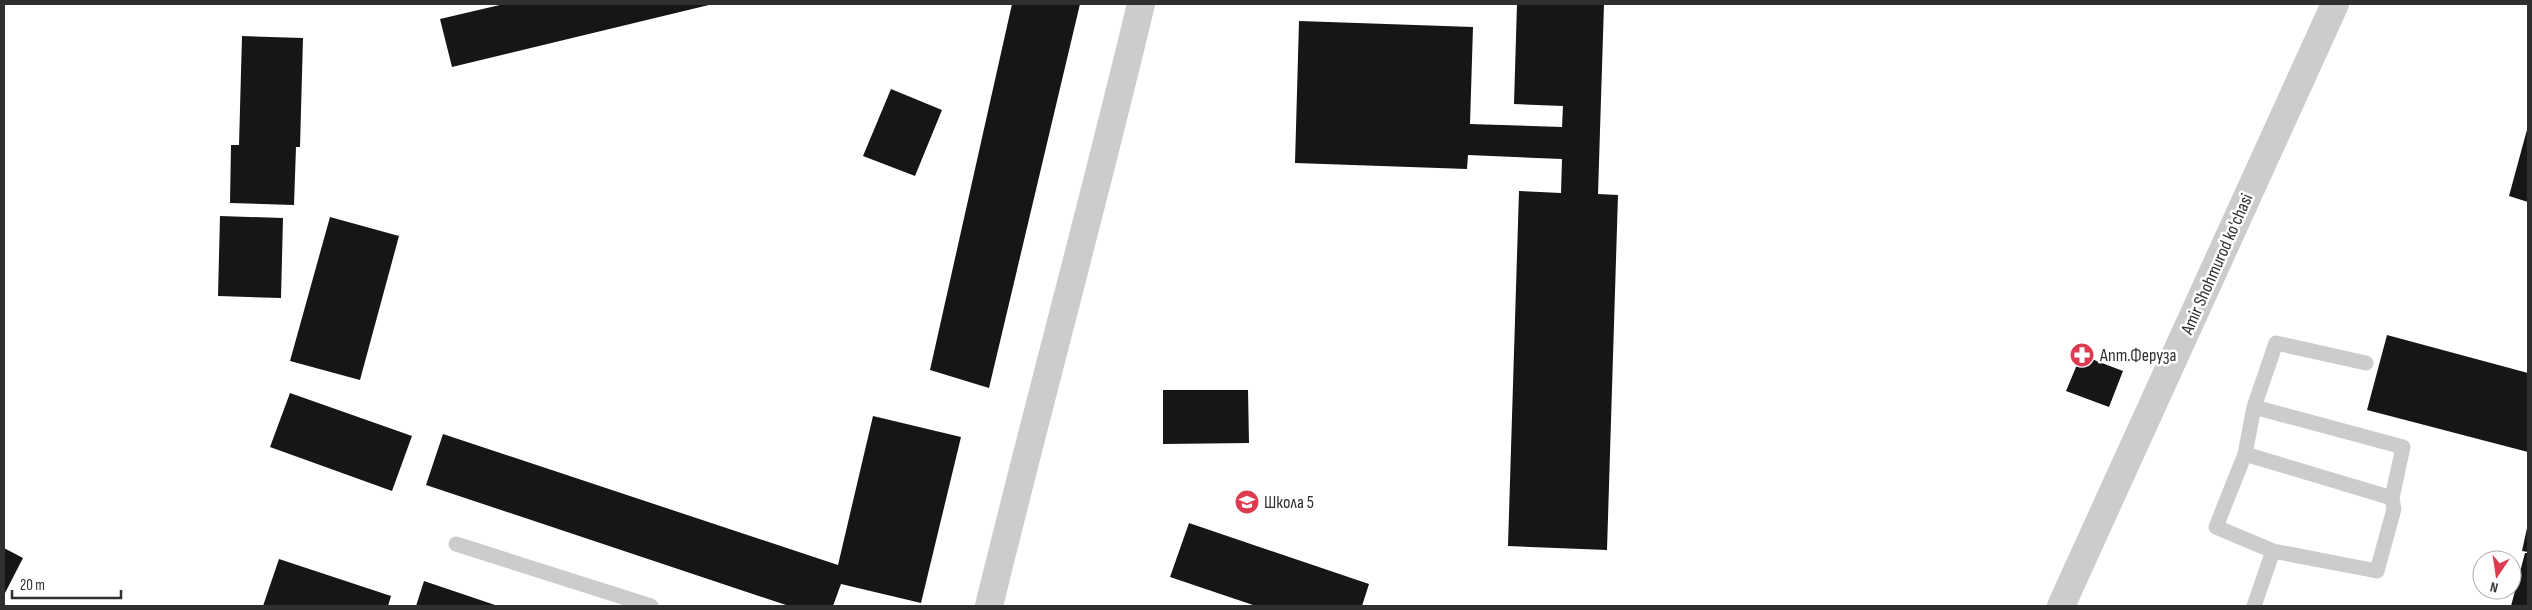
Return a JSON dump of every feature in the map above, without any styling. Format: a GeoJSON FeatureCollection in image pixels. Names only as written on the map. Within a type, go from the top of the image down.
{"type":"FeatureCollection","features":[{"type":"Feature","properties":{"kind":"street"},"geometry":{"type":"LineString","coordinates":[[989,606],[1108,144],[1141,4]]}},
{"type":"Feature","properties":{"kind":"street","name":"Amir Shohmurod ko'chasi"},"geometry":{"type":"LineString","coordinates":[[2061,606],[2335,4]]}},
{"type":"Feature","properties":{"kind":"lane"},"geometry":{"type":"LineString","coordinates":[[2254,407],[2403,447],[2392,498],[2394,509],[2377,571],[2273,551],[2216,527],[2244,454],[2254,407],[2276,343],[2366,363]]}},
{"type":"Feature","properties":{"kind":"lane"},"geometry":{"type":"LineString","coordinates":[[2244,454],[2392,498]]}},
{"type":"Feature","properties":{"kind":"lane"},"geometry":{"type":"LineString","coordinates":[[456,544],[651,606]]}},
{"type":"Feature","properties":{"kind":"lane"},"geometry":{"type":"LineString","coordinates":[[2254,606],[2273,551]]}},
{"type":"Feature","properties":{"kind":"building"},"geometry":{"type":"Polygon","coordinates":[[[504,4],[713,4],[452,67],[440,19],[504,4]]]}},
{"type":"Feature","properties":{"kind":"building"},"geometry":{"type":"Polygon","coordinates":[[[1012,4],[1080,4],[989,388],[930,370],[1012,4]]]}},
{"type":"Feature","properties":{"kind":"building"},"geometry":{"type":"Polygon","coordinates":[[[1517,4],[1604,4],[1598,194],[1618,195],[1607,550],[1508,546],[1519,191],[1561,193],[1562,159],[1468,155],[1467,169],[1295,163],[1299,21],[1473,27],[1470,124],[1562,127],[1563,106],[1514,104],[1517,4]]]}},
{"type":"Feature","properties":{"kind":"building"},"geometry":{"type":"Polygon","coordinates":[[[242,36],[303,38],[300,147],[296,147],[294,205],[230,203],[231,145],[239,145],[242,36]]]}},
{"type":"Feature","properties":{"kind":"building"},"geometry":{"type":"Polygon","coordinates":[[[891,89],[942,110],[915,176],[863,156],[891,89]]]}},
{"type":"Feature","properties":{"kind":"building"},"geometry":{"type":"Polygon","coordinates":[[[2528,126],[2528,202],[2509,196],[2528,126]]]}},
{"type":"Feature","properties":{"kind":"building"},"geometry":{"type":"Polygon","coordinates":[[[220,216],[283,218],[281,298],[218,296],[220,216]]]}},
{"type":"Feature","properties":{"kind":"building"},"geometry":{"type":"Polygon","coordinates":[[[330,217],[399,236],[360,380],[290,361],[330,217]]]}},
{"type":"Feature","properties":{"kind":"building"},"geometry":{"type":"Polygon","coordinates":[[[2387,335],[2528,373],[2528,452],[2367,410],[2387,335]]]}},
{"type":"Feature","properties":{"kind":"building"},"geometry":{"type":"Polygon","coordinates":[[[2081,355],[2123,371],[2109,407],[2066,391],[2081,355]]]}},
{"type":"Feature","properties":{"kind":"building"},"geometry":{"type":"Polygon","coordinates":[[[1163,390],[1248,390],[1249,443],[1163,444],[1163,390]]]}},
{"type":"Feature","properties":{"kind":"building"},"geometry":{"type":"Polygon","coordinates":[[[290,393],[412,436],[392,491],[270,447],[290,393]]]}},
{"type":"Feature","properties":{"kind":"building"},"geometry":{"type":"Polygon","coordinates":[[[873,416],[961,437],[921,603],[841,584],[833,606],[789,606],[426,485],[443,434],[838,565],[873,416]]]}},
{"type":"Feature","properties":{"kind":"building"},"geometry":{"type":"Polygon","coordinates":[[[1189,523],[1369,584],[1362,606],[1256,606],[1170,577],[1189,523]]]}},
{"type":"Feature","properties":{"kind":"building"},"geometry":{"type":"Polygon","coordinates":[[[2527,528],[2528,528],[2528,552],[2522,551],[2527,528]]]}},
{"type":"Feature","properties":{"kind":"building"},"geometry":{"type":"Polygon","coordinates":[[[4,548],[23,558],[4,595],[4,548]]]}},
{"type":"Feature","properties":{"kind":"building"},"geometry":{"type":"Polygon","coordinates":[[[2525,553],[2528,553],[2528,606],[2511,606],[2513,600],[2522,600],[2522,564],[2525,553]]]}},
{"type":"Feature","properties":{"kind":"building"},"geometry":{"type":"Polygon","coordinates":[[[279,559],[391,596],[388,606],[263,606],[279,559]]]}},
{"type":"Feature","properties":{"kind":"building"},"geometry":{"type":"Polygon","coordinates":[[[424,581],[498,606],[416,606],[424,581]]]}},
{"type":"Feature","properties":{"kind":"place","name":"Апт.Феруза"},"geometry":{"type":"Point","coordinates":[2082,355]}},
{"type":"Feature","properties":{"kind":"place","name":"Школа 5"},"geometry":{"type":"Point","coordinates":[1247,502]}}]}
